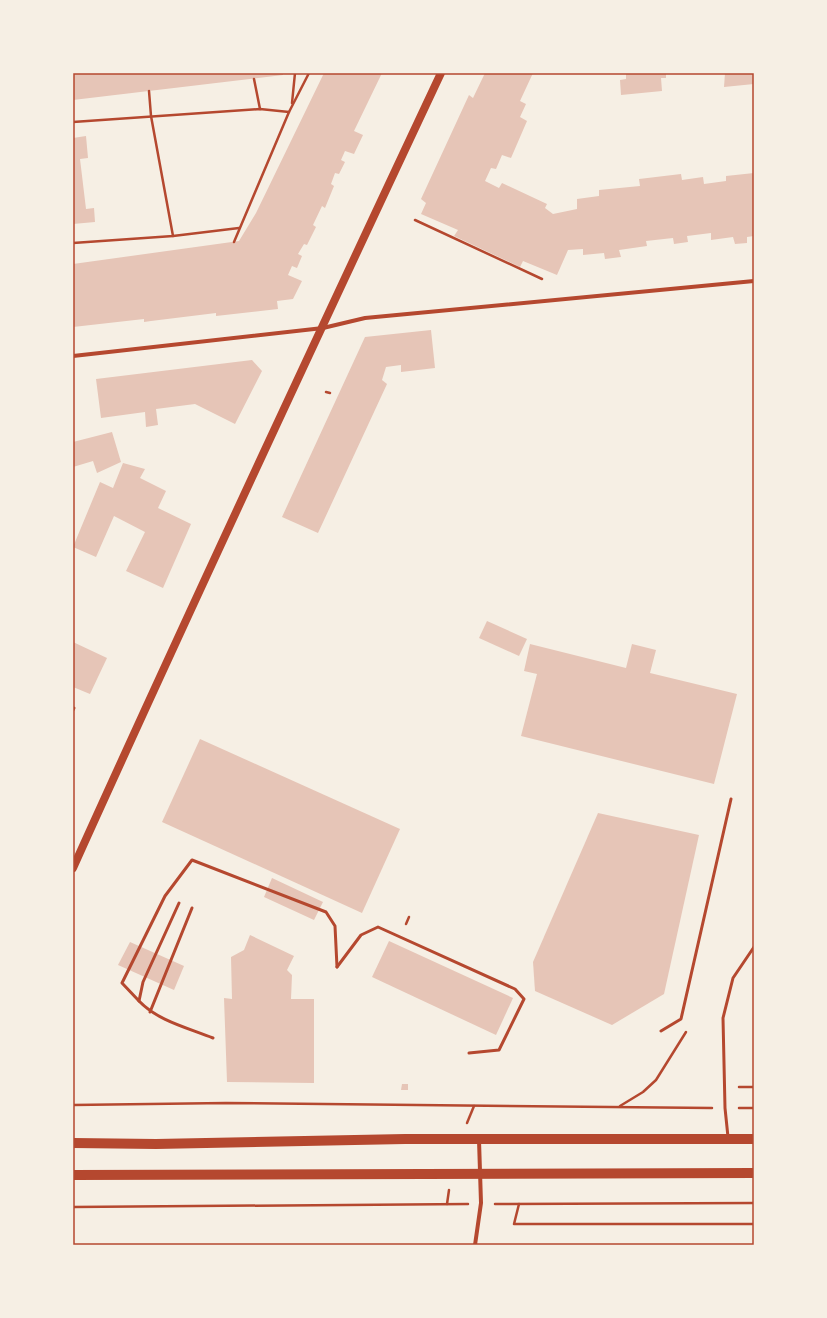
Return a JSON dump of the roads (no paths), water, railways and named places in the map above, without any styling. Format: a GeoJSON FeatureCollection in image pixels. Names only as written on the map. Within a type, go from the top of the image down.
{"type":"FeatureCollection","features":[{"type":"Feature","properties":{"kind":"main road"},"geometry":{"type":"LineString","coordinates":[[73,868],[244,492],[323,328],[441,73]]}},
{"type":"Feature","properties":{"kind":"main road"},"geometry":{"type":"LineString","coordinates":[[73,1143],[754,1139]]}},
{"type":"Feature","properties":{"kind":"main road"},"geometry":{"type":"LineString","coordinates":[[73,1175],[754,1173]]}},
{"type":"Feature","properties":{"kind":"street"},"geometry":{"type":"LineString","coordinates":[[73,356],[323,328],[365,318],[754,281]]}},
{"type":"Feature","properties":{"kind":"street"},"geometry":{"type":"LineString","coordinates":[[475,1245],[481,1203],[479,1140]]}},
{"type":"Feature","properties":{"kind":"lane"},"geometry":{"type":"LineString","coordinates":[[661,1031],[681,1019],[731,799]]}},
{"type":"Feature","properties":{"kind":"lane"},"geometry":{"type":"LineString","coordinates":[[213,1038],[150,1012],[122,983],[165,896],[192,860],[326,912],[335,926],[337,967],[361,935],[378,927],[515,989],[524,999],[499,1050],[469,1054]]}},
{"type":"Feature","properties":{"kind":"lane"},"geometry":{"type":"LineString","coordinates":[[139,1001],[142,982],[179,903]]}},
{"type":"Feature","properties":{"kind":"lane"},"geometry":{"type":"LineString","coordinates":[[150,1012],[192,908]]}},
{"type":"Feature","properties":{"kind":"lane"},"geometry":{"type":"LineString","coordinates":[[728,1139],[725,1108],[723,1018],[733,978],[754,947]]}}]}
